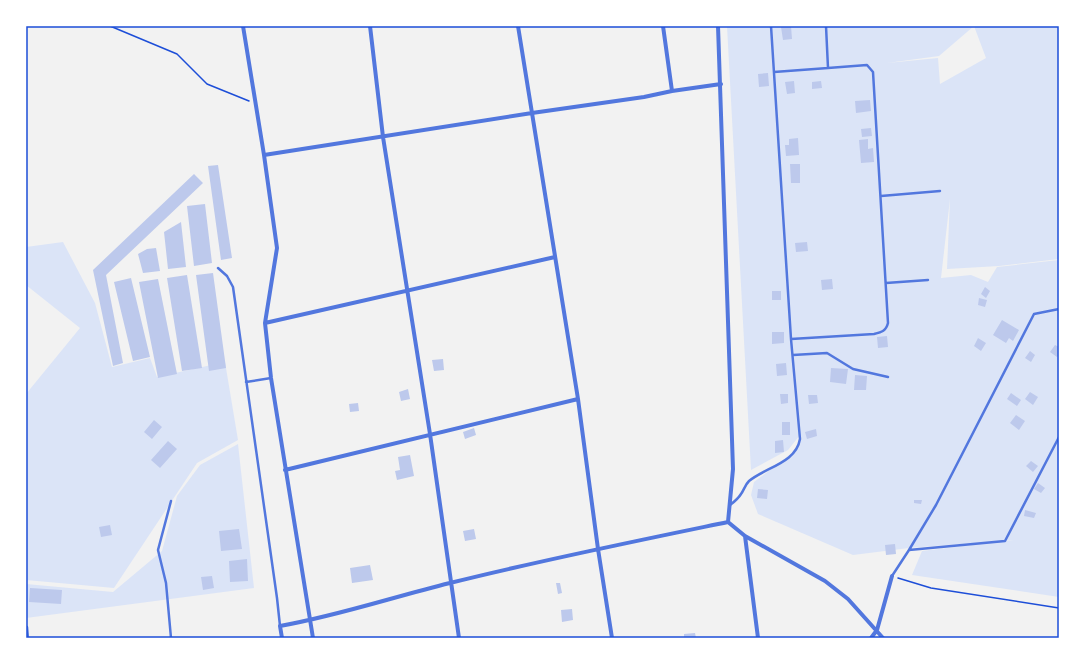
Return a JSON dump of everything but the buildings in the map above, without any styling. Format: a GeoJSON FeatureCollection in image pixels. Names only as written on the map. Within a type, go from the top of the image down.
{"type":"FeatureCollection","features":[{"type":"Feature","properties":{"kind":"street"},"geometry":{"type":"LineString","coordinates":[[243,26],[264,155],[277,248],[265,323],[271,378],[313,638]]}},
{"type":"Feature","properties":{"kind":"street"},"geometry":{"type":"LineString","coordinates":[[370,26],[383,137],[430,434],[458,638]]}},
{"type":"Feature","properties":{"kind":"street"},"geometry":{"type":"LineString","coordinates":[[518,26],[578,399],[598,549],[612,638]]}},
{"type":"Feature","properties":{"kind":"street"},"geometry":{"type":"LineString","coordinates":[[662,26],[672,91]]}},
{"type":"Feature","properties":{"kind":"street"},"geometry":{"type":"LineString","coordinates":[[718,26],[733,469],[728,522]]}},
{"type":"Feature","properties":{"kind":"street"},"geometry":{"type":"LineString","coordinates":[[264,155],[721,84]]}},
{"type":"Feature","properties":{"kind":"street"},"geometry":{"type":"LineString","coordinates":[[265,323],[408,292],[555,257]]}},
{"type":"Feature","properties":{"kind":"street"},"geometry":{"type":"LineString","coordinates":[[285,470],[578,399]]}},
{"type":"Feature","properties":{"kind":"street"},"geometry":{"type":"LineString","coordinates":[[282,638],[280,626],[311,621],[450,583],[598,549],[728,522]]}},
{"type":"Feature","properties":{"kind":"street"},"geometry":{"type":"LineString","coordinates":[[728,522],[745,536],[825,581],[848,600],[883,638]]}},
{"type":"Feature","properties":{"kind":"street"},"geometry":{"type":"LineString","coordinates":[[745,536],[758,638]]}},
{"type":"Feature","properties":{"kind":"street"},"geometry":{"type":"LineString","coordinates":[[871,638],[877,630],[892,576]]}},
{"type":"Feature","properties":{"kind":"lane"},"geometry":{"type":"LineString","coordinates":[[730,506],[738,499],[749,482],[789,457],[799,446],[800,439],[791,339],[771,26]]}},
{"type":"Feature","properties":{"kind":"lane"},"geometry":{"type":"LineString","coordinates":[[826,26],[828,68]]}},
{"type":"Feature","properties":{"kind":"lane"},"geometry":{"type":"LineString","coordinates":[[774,72],[867,66],[873,72],[881,196],[888,323],[886,328],[882,332],[874,334],[791,339]]}},
{"type":"Feature","properties":{"kind":"lane"},"geometry":{"type":"LineString","coordinates":[[881,196],[940,191]]}},
{"type":"Feature","properties":{"kind":"lane"},"geometry":{"type":"LineString","coordinates":[[218,268],[227,276],[233,287],[280,626]]}},
{"type":"Feature","properties":{"kind":"lane"},"geometry":{"type":"LineString","coordinates":[[886,283],[928,280]]}},
{"type":"Feature","properties":{"kind":"lane"},"geometry":{"type":"LineString","coordinates":[[892,576],[936,505],[1034,314],[1059,309]]}},
{"type":"Feature","properties":{"kind":"lane"},"geometry":{"type":"LineString","coordinates":[[793,356],[827,353],[853,368],[888,377]]}},
{"type":"Feature","properties":{"kind":"lane"},"geometry":{"type":"LineString","coordinates":[[246,382],[271,378]]}},
{"type":"Feature","properties":{"kind":"lane"},"geometry":{"type":"LineString","coordinates":[[909,550],[1005,541],[1059,437]]}},
{"type":"Feature","properties":{"kind":"lane"},"geometry":{"type":"LineString","coordinates":[[171,501],[158,550],[166,583],[171,638]]}},
{"type":"Feature","properties":{"kind":"lane"},"geometry":{"type":"LineString","coordinates":[[27,627],[28,638]]}},
{"type":"Feature","properties":{"kind":"path"},"geometry":{"type":"LineString","coordinates":[[110,26],[177,54],[207,84],[256,104]]}},
{"type":"Feature","properties":{"kind":"path"},"geometry":{"type":"LineString","coordinates":[[892,576],[931,588],[1059,608]]}},
{"type":"Feature","properties":{"kind":"shaded area"},"geometry":{"type":"Polygon","coordinates":[[[727,26],[974,26],[1059,26],[1059,259],[999,266],[947,269],[950,199],[941,278],[971,275],[988,282],[997,267],[1059,260],[1059,597],[912,575],[922,551],[1013,540],[909,548],[853,555],[758,514],[751,495],[754,482],[796,450],[800,435],[788,450],[751,470],[727,26]],[[974,26],[939,56],[887,63],[938,58],[940,84],[986,58],[974,26]]]}},
{"type":"Feature","properties":{"kind":"shaded area"},"geometry":{"type":"Polygon","coordinates":[[[63,242],[95,303],[112,367],[150,358],[157,377],[225,362],[238,440],[197,463],[114,588],[26,580],[26,394],[80,328],[26,285],[26,247],[63,242]]]}},
{"type":"Feature","properties":{"kind":"shaded area"},"geometry":{"type":"Polygon","coordinates":[[[238,444],[254,588],[26,618],[26,584],[113,592],[162,551],[177,496],[200,465],[238,444]]]}}]}
